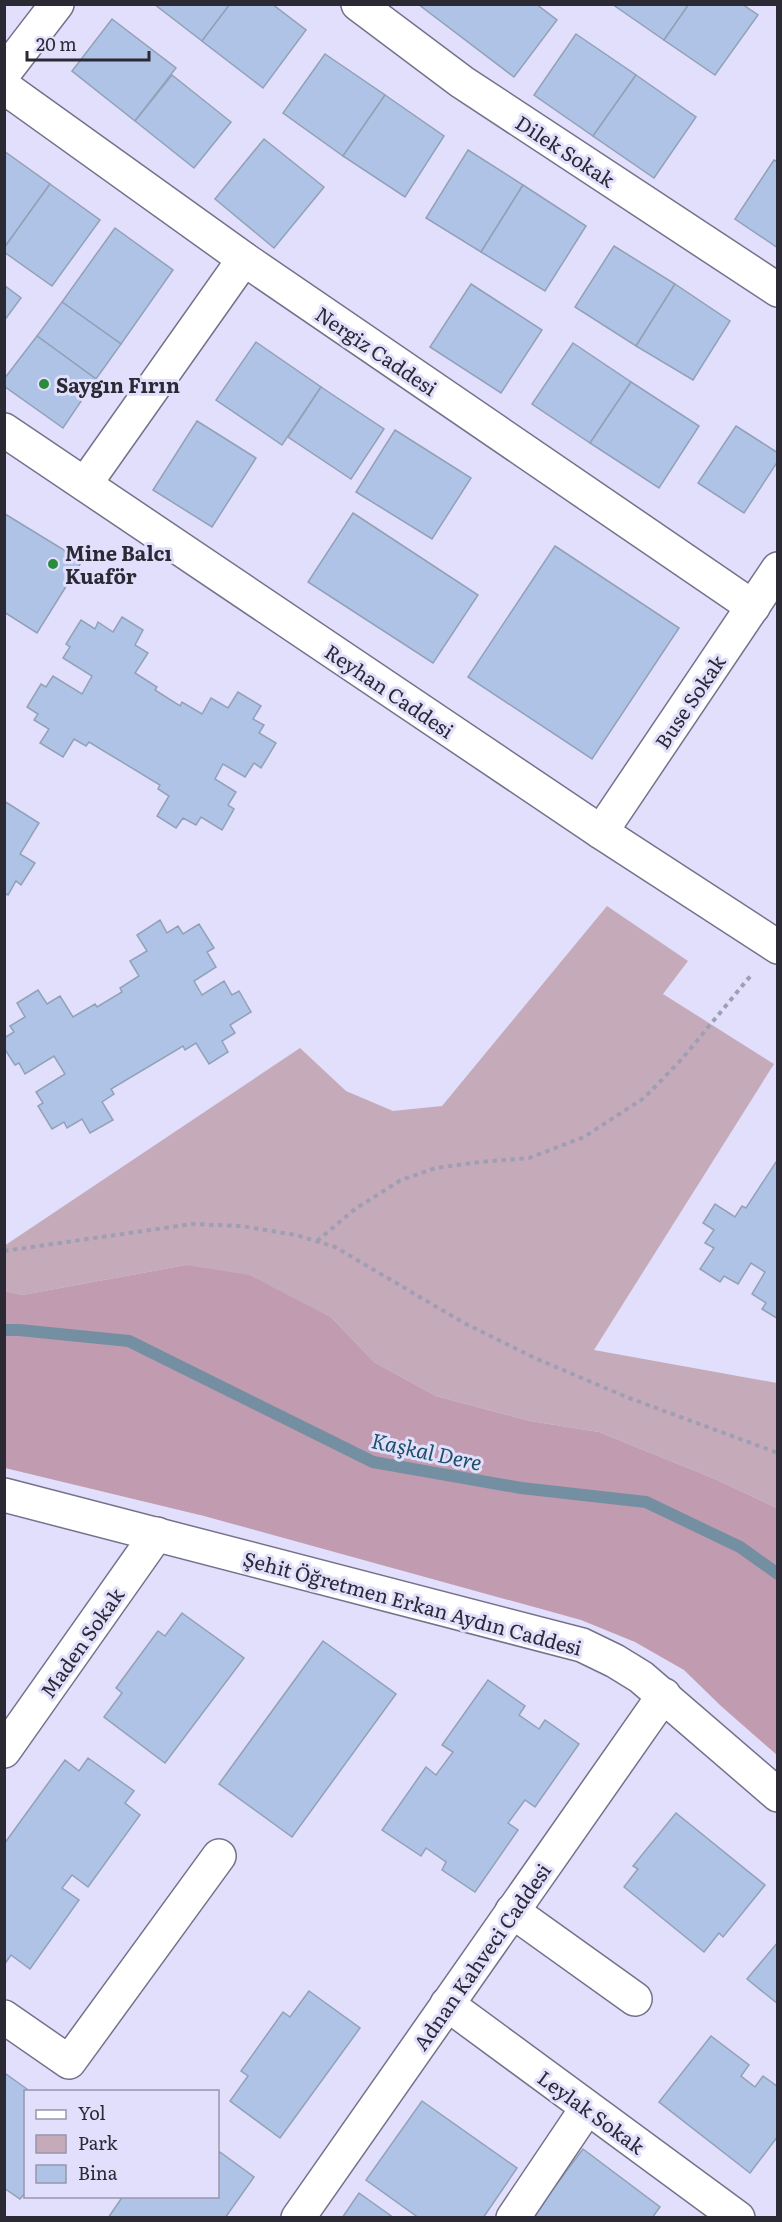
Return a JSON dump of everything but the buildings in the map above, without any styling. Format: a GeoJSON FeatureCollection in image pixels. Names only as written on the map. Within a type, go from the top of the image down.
{"type":"FeatureCollection","features":[{"type":"Feature","properties":{"kind":"street"},"geometry":{"type":"LineString","coordinates":[[4,73],[57,4]]}},
{"type":"Feature","properties":{"kind":"street","name":"Dilek Sokak"},"geometry":{"type":"LineString","coordinates":[[358,4],[462,82],[777,290]]}},
{"type":"Feature","properties":{"kind":"street","name":"Nergiz Caddesi"},"geometry":{"type":"LineString","coordinates":[[4,87],[244,259],[753,607]]}},
{"type":"Feature","properties":{"kind":"street"},"geometry":{"type":"LineString","coordinates":[[85,484],[244,259]]}},
{"type":"Feature","properties":{"kind":"street","name":"Reyhan Caddesi"},"geometry":{"type":"LineString","coordinates":[[4,430],[601,832],[776,946]]}},
{"type":"Feature","properties":{"kind":"street","name":"Buse Sokak"},"geometry":{"type":"LineString","coordinates":[[601,832],[777,569]]}},
{"type":"Feature","properties":{"kind":"street","name":"Şehit Öğretmen Erkan Aydın Caddesi"},"geometry":{"type":"LineString","coordinates":[[4,1495],[582,1644],[624,1666],[664,1695],[777,1795]]}},
{"type":"Feature","properties":{"kind":"street","name":"Maden Sokak"},"geometry":{"type":"LineString","coordinates":[[4,1751],[157,1534]]}},
{"type":"Feature","properties":{"kind":"street","name":"Adnan Kahveci Caddesi"},"geometry":{"type":"LineString","coordinates":[[298,2217],[664,1695]]}},
{"type":"Feature","properties":{"kind":"street"},"geometry":{"type":"LineString","coordinates":[[4,2017],[69,2062],[219,1856]]}},
{"type":"Feature","properties":{"kind":"street"},"geometry":{"type":"LineString","coordinates":[[512,1911],[635,1999]]}},
{"type":"Feature","properties":{"kind":"street","name":"Leylak Sokak"},"geometry":{"type":"LineString","coordinates":[[447,2004],[738,2217]]}},
{"type":"Feature","properties":{"kind":"street"},"geometry":{"type":"LineString","coordinates":[[513,2217],[587,2108]]}},
{"type":"Feature","properties":{"kind":"path"},"geometry":{"type":"LineString","coordinates":[[317,1242],[355,1209],[401,1180],[436,1168],[529,1158],[592,1132],[644,1098],[675,1067],[776,946]]}},
{"type":"Feature","properties":{"kind":"path"},"geometry":{"type":"LineString","coordinates":[[4,1251],[192,1224],[241,1226],[296,1235],[334,1247],[464,1323],[537,1359],[628,1398],[777,1453]]}},
{"type":"Feature","properties":{"kind":"green space"},"geometry":{"type":"Polygon","coordinates":[[[607,906],[688,961],[663,994],[774,1064],[594,1350],[777,1383],[777,1508],[715,1479],[599,1432],[530,1421],[436,1396],[374,1362],[332,1318],[186,1265],[22,1295],[5,1291],[4,1246],[300,1048],[346,1091],[393,1111],[442,1106],[607,906]]]}},
{"type":"Feature","properties":{"kind":"shaded area"},"geometry":{"type":"Polygon","coordinates":[[[186,1265],[249,1275],[332,1318],[374,1362],[436,1396],[530,1421],[599,1432],[715,1479],[777,1508],[777,1755],[684,1670],[635,1642],[581,1620],[204,1516],[5,1468],[5,1291],[22,1295],[186,1265]]]}},
{"type":"Feature","properties":{"kind":"waterway","name":"Kaşkal Dere"},"geometry":{"type":"LineString","coordinates":[[4,1330],[129,1341],[373,1462],[521,1488],[646,1502],[740,1547],[778,1574]]}},
{"type":"Feature","properties":{"kind":"place","name":"Saygın Fırın"},"geometry":{"type":"Point","coordinates":[44,384]}},
{"type":"Feature","properties":{"kind":"place","name":"Mine Balcı Kuaför"},"geometry":{"type":"Point","coordinates":[53,564]}}]}
